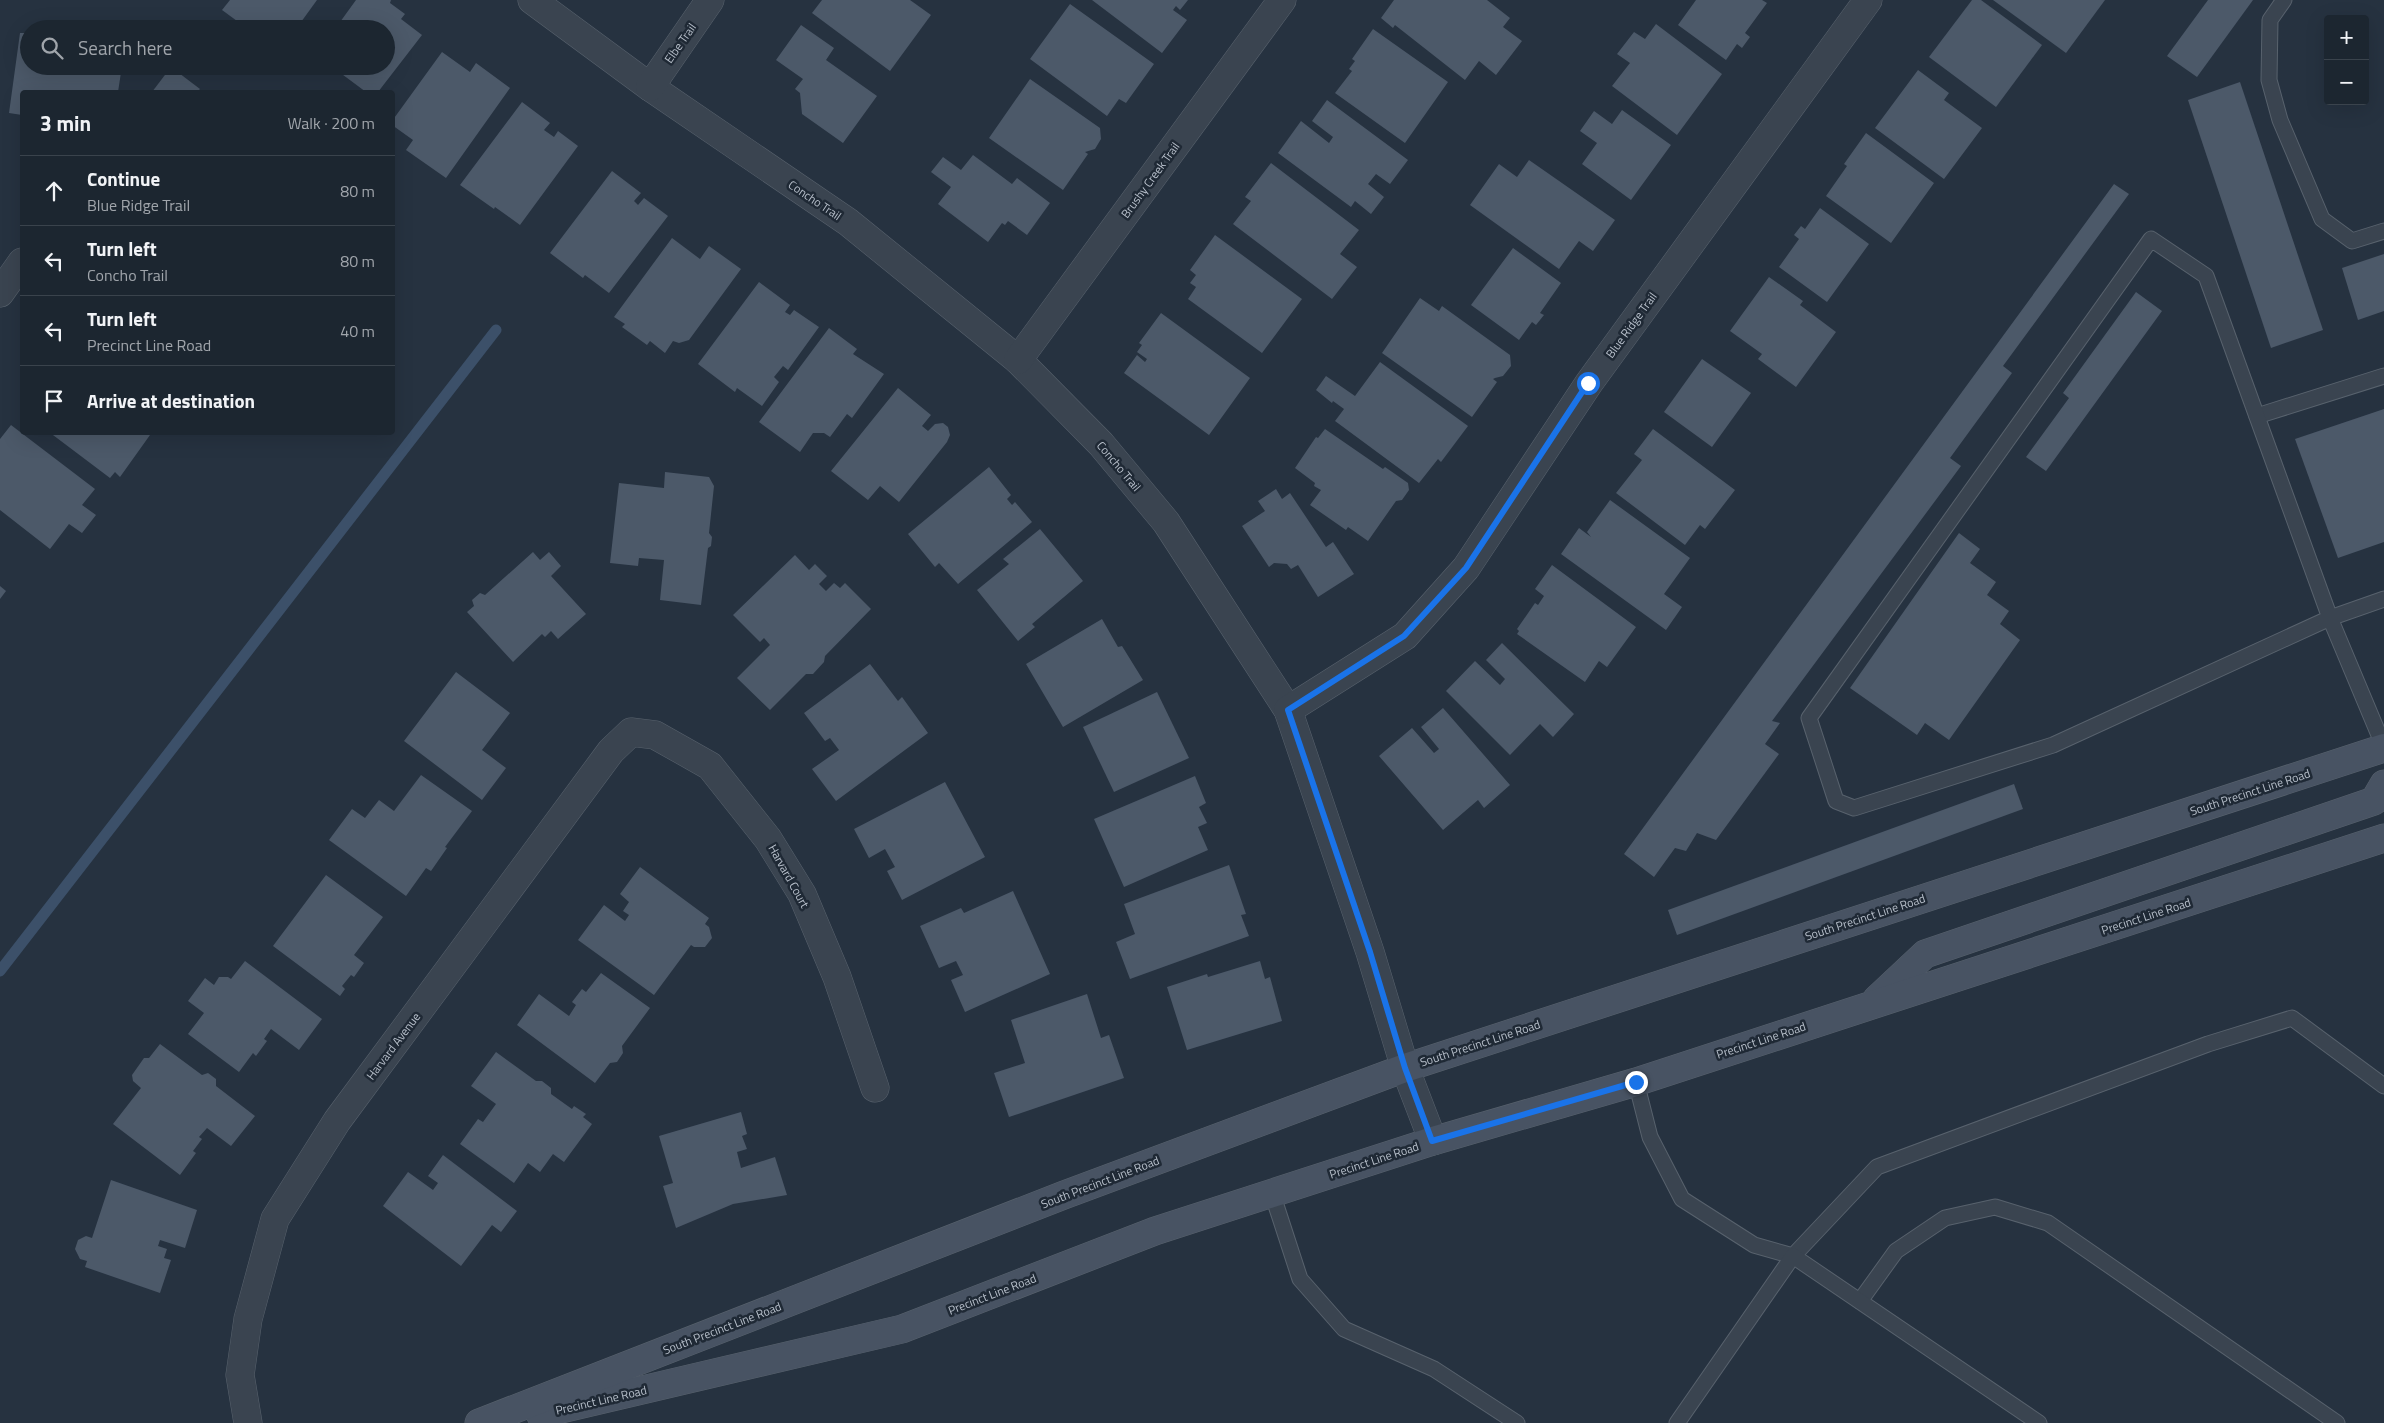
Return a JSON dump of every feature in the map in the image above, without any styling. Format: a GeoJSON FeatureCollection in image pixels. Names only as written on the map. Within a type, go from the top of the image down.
{"type":"FeatureCollection","features":[{"type":"Feature","properties":{"kind":"main road","name":"South Precinct Line Road"},"geometry":{"type":"LineString","coordinates":[[479,1423],[1064,1194],[1405,1068],[2384,748]]}},
{"type":"Feature","properties":{"kind":"main road"},"geometry":{"type":"LineString","coordinates":[[1872,1004],[1925,954],[2374,801],[2384,784]]}},
{"type":"Feature","properties":{"kind":"main road","name":"Precinct Line Road"},"geometry":{"type":"LineString","coordinates":[[504,1423],[902,1329],[1155,1231],[1432,1141],[1636,1082],[2384,838]]}},
{"type":"Feature","properties":{"kind":"street","name":"Concho Trail"},"geometry":{"type":"LineString","coordinates":[[532,0],[650,86],[848,222],[1018,360],[1101,444],[1166,522],[1288,710],[1370,952],[1405,1068],[1432,1141]]}},
{"type":"Feature","properties":{"kind":"street","name":"Elbe Trail"},"geometry":{"type":"LineString","coordinates":[[650,86],[710,0]]}},
{"type":"Feature","properties":{"kind":"street","name":"Brushy Creek Trail"},"geometry":{"type":"LineString","coordinates":[[1018,360],[1282,0]]}},
{"type":"Feature","properties":{"kind":"street","name":"Blue Ridge Trail"},"geometry":{"type":"LineString","coordinates":[[1288,710],[1404,636],[1466,568],[1588,383],[1868,0]]}},
{"type":"Feature","properties":{"kind":"street"},"geometry":{"type":"LineString","coordinates":[[0,293],[20,265]]}},
{"type":"Feature","properties":{"kind":"street","name":"Harvard Avenue"},"geometry":{"type":"LineString","coordinates":[[248,1423],[240,1375],[248,1319],[275,1219],[337,1121],[611,751],[631,732],[655,735]]}},
{"type":"Feature","properties":{"kind":"street","name":"Harvard Court"},"geometry":{"type":"LineString","coordinates":[[655,735],[710,766],[768,838],[802,894],[820,935],[837,976],[875,1088]]}},
{"type":"Feature","properties":{"kind":"lane"},"geometry":{"type":"LineString","coordinates":[[2284,0],[2270,20],[2269,80],[2280,120],[2322,219],[2352,241],[2384,231]]}},
{"type":"Feature","properties":{"kind":"lane"},"geometry":{"type":"LineString","coordinates":[[2384,599],[2330,618],[2053,744],[1854,808],[1836,802],[1809,718],[2151,239],[2206,276],[2330,618],[2384,748]]}},
{"type":"Feature","properties":{"kind":"lane"},"geometry":{"type":"LineString","coordinates":[[2257,416],[2384,376]]}},
{"type":"Feature","properties":{"kind":"lane"},"geometry":{"type":"LineString","coordinates":[[1677,1423],[1793,1256],[1877,1167],[2208,1044],[2292,1018],[2384,1086]]}},
{"type":"Feature","properties":{"kind":"lane"},"geometry":{"type":"LineString","coordinates":[[1636,1082],[1650,1137],[1682,1199],[1754,1245],[1793,1256],[2039,1423]]}},
{"type":"Feature","properties":{"kind":"lane"},"geometry":{"type":"LineString","coordinates":[[1272,1193],[1300,1278],[1344,1329],[1434,1369],[1517,1423]]}},
{"type":"Feature","properties":{"kind":"lane"},"geometry":{"type":"LineString","coordinates":[[1860,1301],[1896,1251],[1944,1218],[1995,1206],[2048,1223],[2337,1423]]}},
{"type":"Feature","properties":{"kind":"building"},"geometry":{"type":"Polygon","coordinates":[[[230,0],[317,0],[303,20],[236,20],[222,10],[230,0]]]}},
{"type":"Feature","properties":{"kind":"building"},"geometry":{"type":"Polygon","coordinates":[[[356,0],[391,0],[390,3],[405,14],[401,19],[422,35],[395,70],[395,20],[342,20],[356,0]]]}},
{"type":"Feature","properties":{"kind":"building"},"geometry":{"type":"Polygon","coordinates":[[[822,0],[910,0],[931,15],[890,71],[812,13],[822,0]]]}},
{"type":"Feature","properties":{"kind":"building"},"geometry":{"type":"Polygon","coordinates":[[[1092,0],[1188,0],[1180,10],[1176,6],[1173,10],[1187,20],[1162,53],[1092,0]]]}},
{"type":"Feature","properties":{"kind":"building"},"geometry":{"type":"Polygon","coordinates":[[[1394,0],[1487,0],[1510,18],[1503,27],[1522,41],[1496,75],[1479,61],[1465,80],[1395,25],[1393,28],[1381,18],[1394,0]]]}},
{"type":"Feature","properties":{"kind":"building"},"geometry":{"type":"Polygon","coordinates":[[[1696,0],[1762,0],[1767,3],[1745,33],[1750,37],[1742,48],[1737,44],[1726,60],[1678,25],[1696,0]]]}},
{"type":"Feature","properties":{"kind":"building"},"geometry":{"type":"Polygon","coordinates":[[[1972,0],[1981,0],[2042,45],[1996,107],[1929,57],[1972,0]]]}},
{"type":"Feature","properties":{"kind":"building"},"geometry":{"type":"Polygon","coordinates":[[[1993,0],[2105,0],[2066,53],[1993,0]]]}},
{"type":"Feature","properties":{"kind":"building"},"geometry":{"type":"Polygon","coordinates":[[[2208,0],[2253,0],[2197,77],[2167,56],[2208,0]]]}},
{"type":"Feature","properties":{"kind":"building"},"geometry":{"type":"Polygon","coordinates":[[[1070,4],[1154,64],[1126,103],[1119,99],[1107,116],[1030,59],[1070,4]]]}},
{"type":"Feature","properties":{"kind":"building"},"geometry":{"type":"Polygon","coordinates":[[[1656,24],[1722,74],[1677,135],[1612,86],[1630,63],[1617,54],[1634,32],[1645,39],[1656,24]]]}},
{"type":"Feature","properties":{"kind":"building"},"geometry":{"type":"Polygon","coordinates":[[[801,25],[834,48],[826,60],[877,96],[843,143],[802,114],[800,93],[795,89],[803,79],[776,60],[801,25]]]}},
{"type":"Feature","properties":{"kind":"building"},"geometry":{"type":"Polygon","coordinates":[[[1373,29],[1448,82],[1405,143],[1335,93],[1352,71],[1349,69],[1355,61],[1352,59],[1373,29]]]}},
{"type":"Feature","properties":{"kind":"building"},"geometry":{"type":"Polygon","coordinates":[[[20,33],[20,75],[121,75],[118,90],[20,90],[20,115],[9,113],[20,33]]]}},
{"type":"Feature","properties":{"kind":"building"},"geometry":{"type":"Polygon","coordinates":[[[442,52],[470,72],[476,63],[510,88],[446,178],[406,150],[413,140],[395,127],[395,117],[442,52]]]}},
{"type":"Feature","properties":{"kind":"building"},"geometry":{"type":"Polygon","coordinates":[[[1918,70],[1949,93],[1944,100],[1982,128],[1944,179],[1875,128],[1918,70]]]}},
{"type":"Feature","properties":{"kind":"building"},"geometry":{"type":"Polygon","coordinates":[[[165,75],[182,75],[200,89],[199,90],[154,90],[165,75]]]}},
{"type":"Feature","properties":{"kind":"building"},"geometry":{"type":"Polygon","coordinates":[[[343,75],[391,75],[380,90],[363,90],[343,75]]]}},
{"type":"Feature","properties":{"kind":"building"},"geometry":{"type":"Polygon","coordinates":[[[1030,79],[1100,128],[1101,139],[1095,149],[1085,152],[1088,154],[1063,190],[989,138],[1030,79]]]}},
{"type":"Feature","properties":{"kind":"building"},"geometry":{"type":"Polygon","coordinates":[[[2240,82],[2323,330],[2271,348],[2188,100],[2240,82]]]}},
{"type":"Feature","properties":{"kind":"building"},"geometry":{"type":"Polygon","coordinates":[[[1327,100],[1408,160],[1390,184],[1376,174],[1368,184],[1384,197],[1371,214],[1355,201],[1351,207],[1278,153],[1301,121],[1329,143],[1333,137],[1312,121],[1327,100]]]}},
{"type":"Feature","properties":{"kind":"building"},"geometry":{"type":"Polygon","coordinates":[[[522,102],[550,123],[544,130],[554,137],[558,131],[578,146],[520,225],[460,185],[522,102]]]}},
{"type":"Feature","properties":{"kind":"building"},"geometry":{"type":"Polygon","coordinates":[[[1622,110],[1671,145],[1631,200],[1582,164],[1597,143],[1580,131],[1594,111],[1612,124],[1622,110]]]}},
{"type":"Feature","properties":{"kind":"building"},"geometry":{"type":"Polygon","coordinates":[[[1866,133],[1934,183],[1891,243],[1826,196],[1847,166],[1844,164],[1866,133]]]}},
{"type":"Feature","properties":{"kind":"building"},"geometry":{"type":"Polygon","coordinates":[[[973,155],[1012,184],[1017,178],[1050,203],[1027,235],[1008,221],[1005,225],[1002,223],[988,242],[938,204],[951,187],[931,172],[943,157],[961,170],[973,155]]]}},
{"type":"Feature","properties":{"kind":"building"},"geometry":{"type":"Polygon","coordinates":[[[1529,160],[1615,220],[1593,251],[1579,241],[1559,269],[1470,205],[1499,164],[1517,177],[1529,160]]]}},
{"type":"Feature","properties":{"kind":"building"},"geometry":{"type":"Polygon","coordinates":[[[1271,163],[1359,230],[1340,254],[1357,267],[1332,299],[1233,224],[1251,201],[1245,197],[1271,163]]]}},
{"type":"Feature","properties":{"kind":"building"},"geometry":{"type":"Polygon","coordinates":[[[612,171],[641,193],[634,201],[638,205],[644,198],[668,216],[609,293],[585,275],[583,278],[550,253],[612,171]]]}},
{"type":"Feature","properties":{"kind":"building"},"geometry":{"type":"Polygon","coordinates":[[[2114,184],[2129,194],[2003,366],[2012,373],[1950,458],[1961,466],[1772,721],[1780,723],[1765,744],[1779,754],[1716,840],[1697,833],[1686,851],[1675,848],[1654,877],[1624,854],[2114,184]]]}},
{"type":"Feature","properties":{"kind":"building"},"geometry":{"type":"Polygon","coordinates":[[[1820,208],[1869,244],[1827,302],[1779,267],[1799,239],[1794,235],[1801,226],[1805,229],[1820,208]]]}},
{"type":"Feature","properties":{"kind":"building"},"geometry":{"type":"Polygon","coordinates":[[[1215,235],[1302,299],[1262,353],[1188,299],[1196,287],[1190,283],[1196,275],[1190,270],[1215,235]]]}},
{"type":"Feature","properties":{"kind":"building"},"geometry":{"type":"Polygon","coordinates":[[[672,238],[700,259],[709,246],[741,269],[689,340],[679,343],[673,341],[665,353],[650,341],[647,345],[622,327],[625,324],[614,317],[672,238]]]}},
{"type":"Feature","properties":{"kind":"building"},"geometry":{"type":"Polygon","coordinates":[[[1513,248],[1561,283],[1540,313],[1544,315],[1536,325],[1532,322],[1519,340],[1471,305],[1513,248]]]}},
{"type":"Feature","properties":{"kind":"building"},"geometry":{"type":"Polygon","coordinates":[[[2384,254],[2384,311],[2358,320],[2342,268],[2384,254]]]}},
{"type":"Feature","properties":{"kind":"building"},"geometry":{"type":"Polygon","coordinates":[[[1769,277],[1803,301],[1800,305],[1836,332],[1796,387],[1758,359],[1762,354],[1730,331],[1769,277]]]}},
{"type":"Feature","properties":{"kind":"building"},"geometry":{"type":"Polygon","coordinates":[[[759,282],[790,305],[785,312],[790,315],[794,310],[819,327],[788,370],[783,366],[774,377],[779,382],[762,406],[737,388],[735,392],[698,364],[759,282]]]}},
{"type":"Feature","properties":{"kind":"building"},"geometry":{"type":"Polygon","coordinates":[[[2136,292],[2162,311],[2046,471],[2026,457],[2069,398],[2063,393],[2136,292]]]}},
{"type":"Feature","properties":{"kind":"building"},"geometry":{"type":"Polygon","coordinates":[[[1420,298],[1439,311],[1442,306],[1510,355],[1511,366],[1503,376],[1493,379],[1497,382],[1472,417],[1382,353],[1420,298]]]}},
{"type":"Feature","properties":{"kind":"building"},"geometry":{"type":"Polygon","coordinates":[[[1161,313],[1250,378],[1209,435],[1124,373],[1137,355],[1145,362],[1147,359],[1137,352],[1142,345],[1139,343],[1161,313]]]}},
{"type":"Feature","properties":{"kind":"building"},"geometry":{"type":"Polygon","coordinates":[[[829,328],[857,349],[853,354],[884,374],[852,418],[847,414],[830,437],[824,433],[813,433],[800,452],[759,422],[829,328]]]}},
{"type":"Feature","properties":{"kind":"building"},"geometry":{"type":"Polygon","coordinates":[[[1702,359],[1751,393],[1712,447],[1664,412],[1702,359]]]}},
{"type":"Feature","properties":{"kind":"building"},"geometry":{"type":"Polygon","coordinates":[[[1380,362],[1468,426],[1441,462],[1438,459],[1419,483],[1335,421],[1344,409],[1333,401],[1332,403],[1316,390],[1326,376],[1355,396],[1380,362]]]}},
{"type":"Feature","properties":{"kind":"building"},"geometry":{"type":"Polygon","coordinates":[[[898,388],[931,415],[922,426],[928,431],[935,424],[943,423],[948,427],[950,435],[947,442],[899,502],[880,486],[868,500],[831,471],[898,388]]]}},
{"type":"Feature","properties":{"kind":"building"},"geometry":{"type":"Polygon","coordinates":[[[2384,409],[2384,542],[2338,558],[2295,439],[2384,409]]]}},
{"type":"Feature","properties":{"kind":"building"},"geometry":{"type":"Polygon","coordinates":[[[11,425],[20,432],[20,435],[24,435],[95,489],[82,505],[96,515],[82,533],[69,524],[50,549],[0,510],[0,439],[11,425]]]}},
{"type":"Feature","properties":{"kind":"building"},"geometry":{"type":"Polygon","coordinates":[[[1325,429],[1383,469],[1385,467],[1408,483],[1409,490],[1402,500],[1396,501],[1368,541],[1348,527],[1346,530],[1310,505],[1321,490],[1295,468],[1316,437],[1318,438],[1325,429]]]}},
{"type":"Feature","properties":{"kind":"building"},"geometry":{"type":"Polygon","coordinates":[[[1653,429],[1735,490],[1705,529],[1700,525],[1685,545],[1616,493],[1642,460],[1634,454],[1653,429]]]}},
{"type":"Feature","properties":{"kind":"building"},"geometry":{"type":"Polygon","coordinates":[[[53,435],[150,435],[120,477],[115,472],[110,478],[53,435]]]}},
{"type":"Feature","properties":{"kind":"building"},"geometry":{"type":"Polygon","coordinates":[[[989,467],[1011,495],[1007,499],[1012,505],[1015,502],[1032,522],[958,584],[939,563],[935,567],[908,534],[989,467]]]}},
{"type":"Feature","properties":{"kind":"building"},"geometry":{"type":"Polygon","coordinates":[[[665,472],[709,477],[714,486],[709,533],[712,537],[711,546],[708,548],[701,605],[660,600],[664,560],[639,558],[638,566],[610,563],[619,483],[664,488],[665,472]]]}},
{"type":"Feature","properties":{"kind":"building"},"geometry":{"type":"Polygon","coordinates":[[[1276,489],[1282,499],[1290,493],[1326,547],[1333,542],[1354,574],[1318,597],[1298,565],[1291,569],[1287,564],[1274,563],[1269,567],[1242,526],[1265,511],[1258,501],[1276,489]]]}},
{"type":"Feature","properties":{"kind":"building"},"geometry":{"type":"Polygon","coordinates":[[[1610,500],[1690,558],[1664,594],[1682,607],[1666,630],[1561,554],[1579,528],[1591,537],[1587,532],[1610,500]]]}},
{"type":"Feature","properties":{"kind":"building"},"geometry":{"type":"Polygon","coordinates":[[[1040,529],[1083,581],[1032,624],[1035,627],[1018,641],[977,590],[1009,564],[1003,559],[1040,529]]]}},
{"type":"Feature","properties":{"kind":"building"},"geometry":{"type":"Polygon","coordinates":[[[1959,533],[1980,549],[1970,563],[1996,582],[1987,595],[2009,611],[2000,624],[2020,640],[1949,740],[1925,723],[1917,735],[1850,688],[1959,533]]]}},
{"type":"Feature","properties":{"kind":"building"},"geometry":{"type":"Polygon","coordinates":[[[533,552],[540,560],[549,552],[561,566],[551,576],[586,614],[558,639],[551,631],[545,637],[542,634],[513,662],[467,612],[474,606],[472,600],[480,593],[485,595],[533,552]]]}},
{"type":"Feature","properties":{"kind":"building"},"geometry":{"type":"Polygon","coordinates":[[[795,555],[809,570],[815,564],[827,576],[819,584],[826,591],[834,583],[840,588],[845,583],[871,609],[825,656],[824,662],[813,674],[806,674],[770,710],[737,678],[770,645],[764,638],[760,642],[733,615],[795,555]]]}},
{"type":"Feature","properties":{"kind":"building"},"geometry":{"type":"Polygon","coordinates":[[[1552,565],[1636,627],[1607,667],[1599,661],[1585,682],[1517,634],[1519,631],[1517,629],[1535,603],[1538,605],[1544,596],[1535,589],[1552,565]]]}},
{"type":"Feature","properties":{"kind":"building"},"geometry":{"type":"Polygon","coordinates":[[[0,586],[6,591],[0,599],[0,586]]]}},
{"type":"Feature","properties":{"kind":"building"},"geometry":{"type":"Polygon","coordinates":[[[1102,619],[1118,647],[1122,646],[1143,680],[1063,727],[1026,664],[1102,619]]]}},
{"type":"Feature","properties":{"kind":"building"},"geometry":{"type":"Polygon","coordinates":[[[1502,643],[1574,714],[1553,737],[1540,724],[1510,755],[1446,691],[1475,661],[1500,685],[1505,679],[1486,660],[1502,643]]]}},
{"type":"Feature","properties":{"kind":"building"},"geometry":{"type":"Polygon","coordinates":[[[870,664],[898,701],[902,697],[928,733],[836,801],[812,769],[839,750],[830,738],[825,741],[804,713],[870,664]]]}},
{"type":"Feature","properties":{"kind":"building"},"geometry":{"type":"Polygon","coordinates":[[[456,672],[510,713],[482,750],[506,768],[482,800],[404,741],[456,672]]]}},
{"type":"Feature","properties":{"kind":"building"},"geometry":{"type":"Polygon","coordinates":[[[1157,692],[1189,758],[1114,792],[1083,727],[1157,692]]]}},
{"type":"Feature","properties":{"kind":"building"},"geometry":{"type":"Polygon","coordinates":[[[1443,708],[1510,785],[1484,808],[1478,800],[1443,830],[1379,756],[1412,728],[1434,753],[1439,749],[1421,727],[1443,708]]]}},
{"type":"Feature","properties":{"kind":"building"},"geometry":{"type":"Polygon","coordinates":[[[421,775],[472,811],[445,847],[447,848],[431,871],[426,868],[406,896],[329,840],[352,809],[365,818],[379,800],[394,811],[421,775]]]}},
{"type":"Feature","properties":{"kind":"building"},"geometry":{"type":"Polygon","coordinates":[[[1195,776],[1206,803],[1199,807],[1207,823],[1198,827],[1208,850],[1124,887],[1094,819],[1195,776]]]}},
{"type":"Feature","properties":{"kind":"building"},"geometry":{"type":"Polygon","coordinates":[[[945,782],[985,857],[902,900],[887,871],[895,867],[885,849],[869,858],[854,829],[945,782]]]}},
{"type":"Feature","properties":{"kind":"building"},"geometry":{"type":"Polygon","coordinates":[[[2014,784],[2023,809],[1677,935],[1668,910],[2014,784]]]}},
{"type":"Feature","properties":{"kind":"building"},"geometry":{"type":"Polygon","coordinates":[[[1229,865],[1246,914],[1241,915],[1249,936],[1130,979],[1116,942],[1135,934],[1124,904],[1229,865]]]}},
{"type":"Feature","properties":{"kind":"building"},"geometry":{"type":"Polygon","coordinates":[[[640,867],[709,918],[705,924],[709,927],[712,938],[705,947],[694,947],[691,945],[654,995],[578,940],[604,905],[625,921],[629,915],[623,911],[629,902],[620,894],[640,867]]]}},
{"type":"Feature","properties":{"kind":"building"},"geometry":{"type":"Polygon","coordinates":[[[326,875],[383,917],[354,955],[364,963],[354,977],[351,975],[342,986],[345,989],[340,996],[273,946],[326,875]]]}},
{"type":"Feature","properties":{"kind":"building"},"geometry":{"type":"Polygon","coordinates":[[[1013,891],[1050,974],[965,1012],[951,980],[963,975],[956,961],[939,968],[920,926],[961,908],[964,913],[1013,891]]]}},
{"type":"Feature","properties":{"kind":"building"},"geometry":{"type":"Polygon","coordinates":[[[245,961],[322,1019],[299,1050],[271,1029],[264,1039],[267,1041],[256,1056],[253,1053],[239,1072],[188,1034],[204,1013],[188,1001],[205,978],[214,985],[219,977],[231,979],[245,961]]]}},
{"type":"Feature","properties":{"kind":"building"},"geometry":{"type":"Polygon","coordinates":[[[1260,961],[1265,979],[1270,977],[1282,1021],[1187,1050],[1167,987],[1207,974],[1208,977],[1260,961]]]}},
{"type":"Feature","properties":{"kind":"building"},"geometry":{"type":"Polygon","coordinates":[[[601,973],[650,1008],[622,1046],[623,1053],[617,1062],[610,1063],[595,1083],[517,1025],[539,994],[569,1016],[576,1005],[572,1002],[582,989],[586,992],[601,973]]]}},
{"type":"Feature","properties":{"kind":"building"},"geometry":{"type":"Polygon","coordinates":[[[1087,994],[1101,1038],[1109,1035],[1124,1078],[1009,1117],[994,1073],[1025,1063],[1011,1020],[1087,994]]]}},
{"type":"Feature","properties":{"kind":"building"},"geometry":{"type":"Polygon","coordinates":[[[160,1044],[202,1075],[208,1073],[216,1079],[216,1086],[255,1116],[231,1146],[207,1128],[199,1137],[202,1139],[193,1151],[196,1153],[180,1175],[113,1124],[141,1088],[133,1081],[132,1075],[144,1058],[149,1058],[160,1044]]]}},
{"type":"Feature","properties":{"kind":"building"},"geometry":{"type":"Polygon","coordinates":[[[496,1052],[536,1081],[542,1081],[551,1088],[551,1094],[572,1109],[574,1106],[586,1114],[583,1117],[592,1124],[564,1162],[553,1154],[540,1172],[528,1163],[514,1183],[460,1144],[478,1119],[483,1122],[496,1104],[471,1086],[496,1052]]]}},
{"type":"Feature","properties":{"kind":"building"},"geometry":{"type":"Polygon","coordinates":[[[741,1112],[747,1134],[742,1136],[747,1149],[737,1152],[741,1168],[775,1157],[787,1195],[733,1204],[676,1228],[663,1186],[673,1183],[659,1136],[741,1112]]]}},
{"type":"Feature","properties":{"kind":"building"},"geometry":{"type":"Polygon","coordinates":[[[443,1155],[517,1211],[501,1232],[492,1225],[461,1266],[383,1206],[408,1172],[433,1190],[438,1183],[428,1176],[443,1155]]]}},
{"type":"Feature","properties":{"kind":"building"},"geometry":{"type":"Polygon","coordinates":[[[111,1180],[197,1210],[185,1248],[160,1240],[158,1246],[167,1249],[164,1258],[171,1260],[160,1293],[85,1267],[87,1261],[80,1259],[75,1249],[78,1240],[86,1236],[92,1238],[111,1180]]]}},
{"type":"Feature","properties":{"kind":"waterway"},"geometry":{"type":"LineString","coordinates":[[0,971],[496,330]]}},
{"type":"Feature","properties":{"kind":"route"},"geometry":{"type":"LineString","coordinates":[[1588,383],[1466,568],[1404,636],[1288,710],[1370,952],[1405,1068],[1432,1141],[1636,1082]]}}]}
